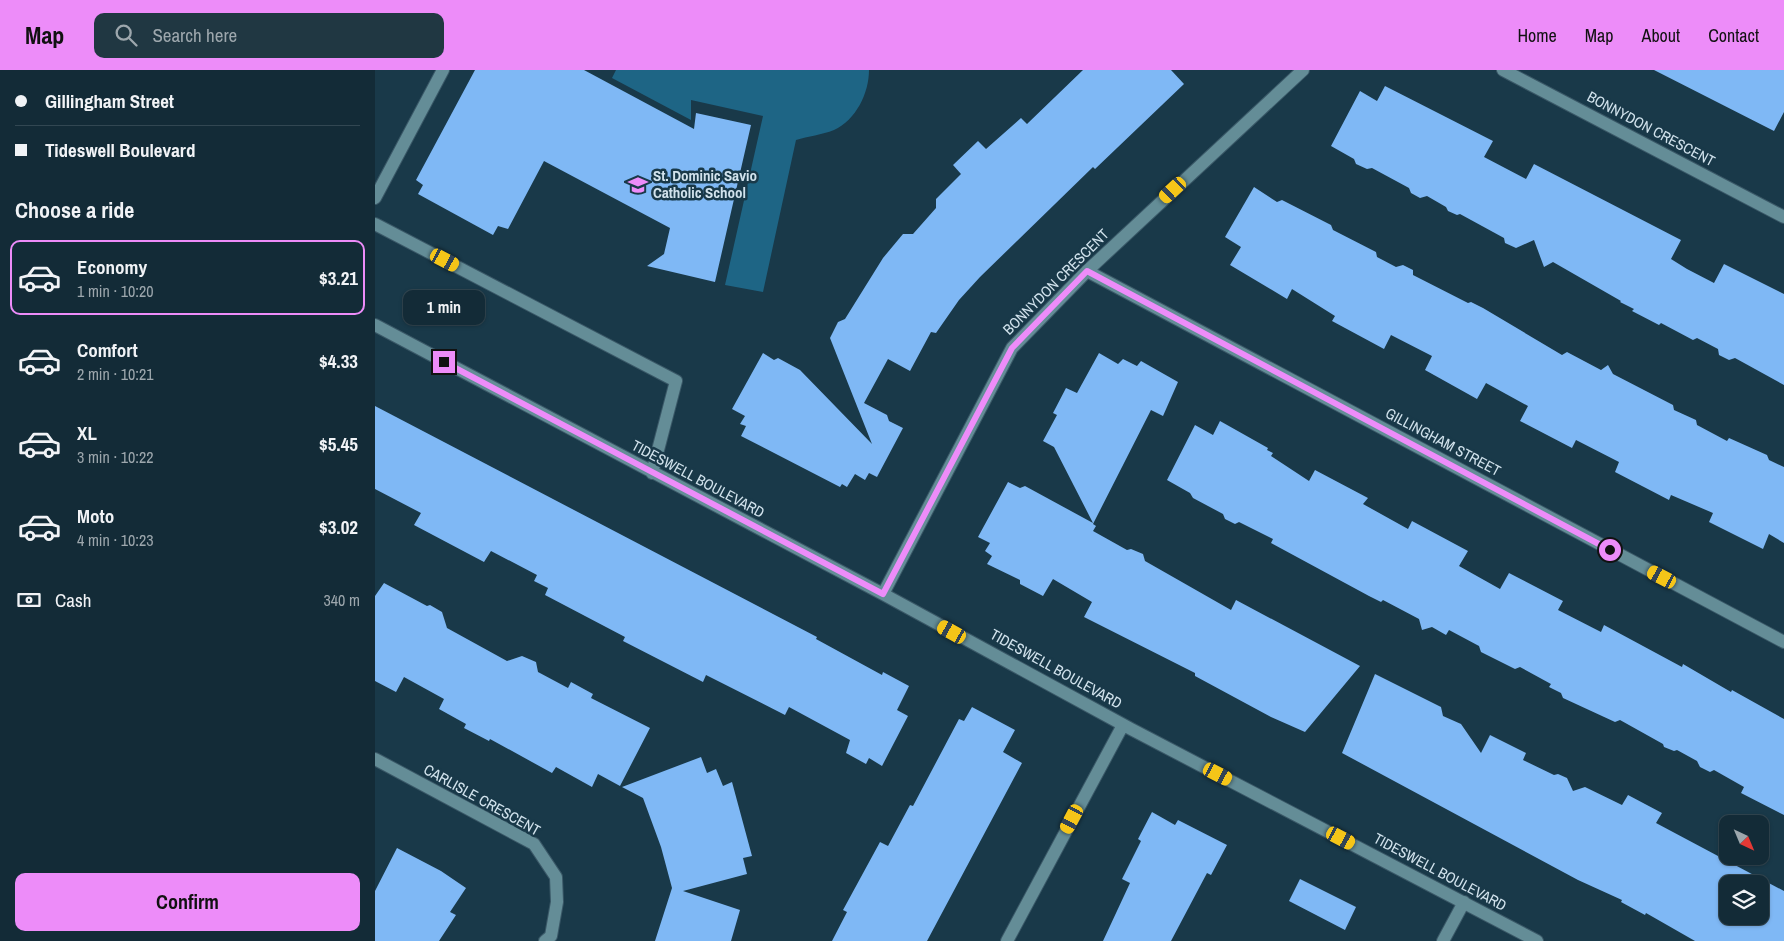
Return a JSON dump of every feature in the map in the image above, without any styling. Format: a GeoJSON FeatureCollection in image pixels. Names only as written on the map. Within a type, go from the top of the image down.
{"type":"FeatureCollection","features":[{"type":"Feature","properties":{"kind":"street"},"geometry":{"type":"LineString","coordinates":[[375,198],[443,70]]}},
{"type":"Feature","properties":{"kind":"street","name":"BONNYDON CRESCENT"},"geometry":{"type":"LineString","coordinates":[[883,594],[1012,348],[1087,271],[1303,70]]}},
{"type":"Feature","properties":{"kind":"street","name":"BONNYDON CRESCENT"},"geometry":{"type":"LineString","coordinates":[[1503,70],[1784,217]]}},
{"type":"Feature","properties":{"kind":"street"},"geometry":{"type":"LineString","coordinates":[[375,224],[676,381],[652,473]]}},
{"type":"Feature","properties":{"kind":"street","name":"GILLINGHAM STREET"},"geometry":{"type":"LineString","coordinates":[[1087,271],[1784,642]]}},
{"type":"Feature","properties":{"kind":"street","name":"TIDESWELL BOULEVARD"},"geometry":{"type":"LineString","coordinates":[[375,324],[652,473],[883,594],[1123,725],[1537,941]]}},
{"type":"Feature","properties":{"kind":"street"},"geometry":{"type":"LineString","coordinates":[[1007,941],[1123,725]]}},
{"type":"Feature","properties":{"kind":"street","name":"CARLISLE CRESCENT"},"geometry":{"type":"LineString","coordinates":[[375,759],[534,844],[556,877],[557,902],[551,936],[545,941]]}},
{"type":"Feature","properties":{"kind":"street"},"geometry":{"type":"LineString","coordinates":[[1443,941],[1463,902]]}},
{"type":"Feature","properties":{"kind":"shaded area"},"geometry":{"type":"Polygon","coordinates":[[[616,70],[869,70],[864,96],[849,120],[834,130],[796,140],[763,292],[725,285],[763,116],[691,100],[691,120],[612,78],[616,70]]]}},
{"type":"Feature","properties":{"kind":"building"},"geometry":{"type":"Polygon","coordinates":[[[475,70],[584,70],[694,129],[696,113],[751,125],[715,282],[647,266],[664,254],[670,228],[544,161],[508,229],[498,226],[493,235],[418,194],[423,185],[416,180],[475,70]]]}},
{"type":"Feature","properties":{"kind":"building"},"geometry":{"type":"Polygon","coordinates":[[[1083,70],[1171,70],[1184,84],[1095,169],[1093,167],[980,277],[959,300],[936,333],[931,332],[910,371],[888,359],[864,403],[887,415],[889,421],[903,428],[877,477],[869,473],[865,480],[855,474],[847,487],[842,484],[840,487],[741,436],[746,426],[740,424],[745,416],[732,409],[763,353],[774,360],[778,358],[800,370],[872,444],[830,338],[838,322],[845,319],[883,258],[903,234],[913,234],[936,208],[936,199],[961,174],[953,165],[978,141],[986,149],[1021,118],[1027,124],[1083,70]]]}},
{"type":"Feature","properties":{"kind":"building"},"geometry":{"type":"Polygon","coordinates":[[[1654,70],[1784,70],[1784,112],[1774,131],[1654,70]]]}},
{"type":"Feature","properties":{"kind":"building"},"geometry":{"type":"Polygon","coordinates":[[[1385,86],[1493,141],[1484,157],[1526,179],[1534,164],[1681,240],[1671,259],[1687,269],[1714,283],[1724,264],[1784,294],[1784,385],[1735,358],[1729,360],[1719,355],[1718,349],[1697,338],[1693,340],[1661,323],[1659,325],[1632,311],[1634,309],[1553,262],[1544,267],[1534,240],[1516,248],[1505,243],[1504,238],[1460,214],[1457,215],[1448,211],[1446,207],[1427,196],[1420,198],[1411,193],[1409,188],[1372,168],[1367,169],[1356,164],[1354,159],[1331,146],[1360,91],[1377,101],[1385,86]]]}},
{"type":"Feature","properties":{"kind":"building"},"geometry":{"type":"Polygon","coordinates":[[[1254,187],[1277,202],[1282,200],[1331,225],[1333,230],[1376,252],[1377,257],[1396,267],[1403,265],[1413,270],[1413,275],[1468,303],[1471,302],[1483,308],[1562,355],[1567,352],[1601,370],[1608,365],[1613,374],[1673,405],[1674,410],[1696,420],[1697,425],[1727,441],[1729,438],[1767,455],[1769,460],[1784,467],[1784,543],[1769,534],[1763,549],[1709,522],[1713,513],[1671,495],[1669,500],[1615,472],[1619,462],[1576,440],[1572,448],[1520,421],[1528,406],[1486,383],[1477,399],[1425,370],[1432,356],[1391,335],[1384,349],[1332,321],[1335,316],[1292,289],[1287,299],[1230,265],[1241,247],[1225,237],[1254,187]]]}},
{"type":"Feature","properties":{"kind":"building"},"geometry":{"type":"Polygon","coordinates":[[[1099,353],[1118,364],[1123,359],[1137,366],[1141,361],[1178,382],[1163,416],[1151,410],[1093,524],[1096,526],[1093,531],[1127,550],[1131,549],[1143,554],[1145,561],[1231,610],[1236,600],[1360,666],[1305,732],[1271,717],[1195,676],[1195,673],[1084,617],[1092,602],[1053,579],[1043,596],[1020,584],[1020,580],[987,564],[992,556],[985,551],[990,543],[978,537],[1008,482],[1020,488],[1025,486],[1093,523],[1054,447],[1043,441],[1057,415],[1053,413],[1066,388],[1077,393],[1099,353]]]}},
{"type":"Feature","properties":{"kind":"building"},"geometry":{"type":"Polygon","coordinates":[[[375,406],[817,637],[816,639],[882,675],[883,672],[909,686],[897,710],[908,716],[882,766],[869,758],[866,764],[846,753],[850,740],[789,707],[785,715],[706,675],[703,682],[623,641],[625,637],[545,595],[548,588],[534,581],[537,575],[491,551],[484,562],[414,525],[421,513],[375,489],[375,406]]]}},
{"type":"Feature","properties":{"kind":"building"},"geometry":{"type":"Polygon","coordinates":[[[1220,421],[1268,448],[1267,450],[1273,453],[1271,456],[1309,481],[1315,470],[1368,498],[1363,504],[1408,529],[1412,521],[1468,551],[1459,566],[1500,589],[1509,573],[1563,601],[1558,610],[1601,632],[1604,625],[1682,667],[1683,664],[1731,692],[1732,690],[1784,719],[1784,815],[1741,793],[1744,787],[1714,770],[1710,772],[1700,767],[1697,761],[1677,750],[1674,751],[1664,747],[1663,744],[1620,720],[1615,722],[1563,698],[1561,693],[1549,687],[1551,684],[1520,667],[1515,669],[1481,652],[1479,646],[1449,630],[1446,635],[1432,627],[1422,630],[1419,619],[1383,600],[1381,602],[1369,596],[1271,543],[1273,539],[1239,522],[1235,524],[1225,519],[1223,514],[1193,498],[1190,493],[1167,480],[1195,425],[1213,435],[1220,421]]]}},
{"type":"Feature","properties":{"kind":"building"},"geometry":{"type":"Polygon","coordinates":[[[384,583],[442,612],[447,628],[507,661],[522,656],[536,662],[538,672],[568,688],[571,682],[593,694],[591,698],[650,728],[620,786],[598,774],[592,787],[556,767],[552,773],[490,739],[489,741],[464,728],[466,724],[439,709],[444,699],[404,677],[396,692],[375,681],[375,596],[384,583]]]}},
{"type":"Feature","properties":{"kind":"building"},"geometry":{"type":"Polygon","coordinates":[[[1375,674],[1441,707],[1443,716],[1461,724],[1481,753],[1490,735],[1526,753],[1523,760],[1554,775],[1558,774],[1567,778],[1573,791],[1585,787],[1622,805],[1628,795],[1662,813],[1656,823],[1719,856],[1719,865],[1735,865],[1754,875],[1719,875],[1719,925],[1769,925],[1769,883],[1784,891],[1784,941],[1695,941],[1646,913],[1645,915],[1621,902],[1622,900],[1578,880],[1342,753],[1375,674]]]}},
{"type":"Feature","properties":{"kind":"building"},"geometry":{"type":"Polygon","coordinates":[[[972,707],[1015,730],[1003,752],[1022,763],[927,941],[832,941],[847,912],[843,910],[880,842],[888,846],[910,805],[913,806],[959,719],[964,721],[972,707]]]}},
{"type":"Feature","properties":{"kind":"building"},"geometry":{"type":"Polygon","coordinates":[[[701,757],[707,773],[716,769],[723,786],[732,782],[752,856],[743,858],[747,874],[683,891],[740,910],[731,941],[655,941],[672,888],[661,847],[643,798],[622,787],[701,757]]]}},
{"type":"Feature","properties":{"kind":"building"},"geometry":{"type":"Polygon","coordinates":[[[1152,812],[1175,825],[1178,820],[1227,845],[1211,875],[1207,873],[1171,941],[1103,941],[1130,883],[1122,879],[1141,841],[1138,839],[1152,812]]]}},
{"type":"Feature","properties":{"kind":"building"},"geometry":{"type":"Polygon","coordinates":[[[397,848],[441,871],[466,888],[450,912],[456,915],[439,941],[375,941],[375,891],[397,848]]]}},
{"type":"Feature","properties":{"kind":"building"},"geometry":{"type":"Polygon","coordinates":[[[1300,879],[1356,907],[1345,930],[1289,901],[1300,879]]]}},
{"type":"Feature","properties":{"kind":"place","name":"St. Dominic Savio Catholic School"},"geometry":{"type":"Point","coordinates":[638,185]}},
{"type":"Feature","properties":{"kind":"route"},"geometry":{"type":"LineString","coordinates":[[444,362],[883,594],[1012,348],[1087,271],[1610,550]]}}]}
